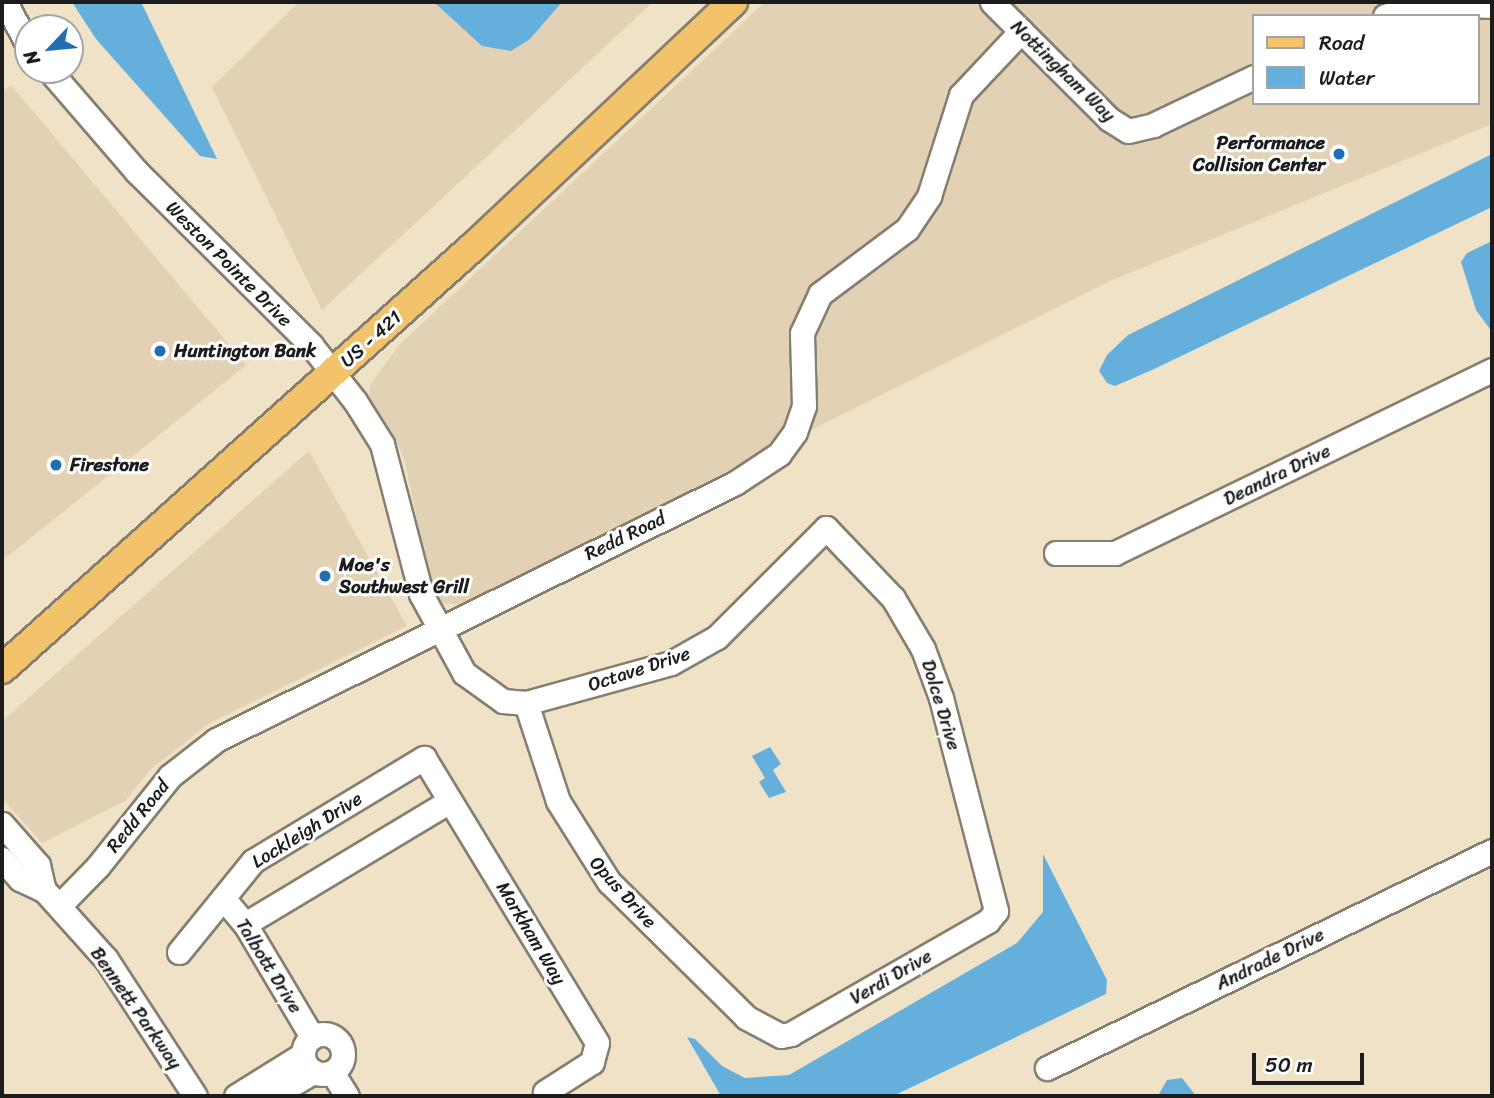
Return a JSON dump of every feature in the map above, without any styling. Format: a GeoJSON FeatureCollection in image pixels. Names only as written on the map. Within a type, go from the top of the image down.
{"type":"FeatureCollection","features":[{"type":"Feature","properties":{"kind":"main road","name":"US - 421"},"geometry":{"type":"LineString","coordinates":[[2,669],[333,373],[733,2]]}},
{"type":"Feature","properties":{"kind":"street"},"geometry":{"type":"LineString","coordinates":[[5,2],[14,19]]}},
{"type":"Feature","properties":{"kind":"street","name":"Nottingham Way"},"geometry":{"type":"LineString","coordinates":[[992,2],[1109,119],[1128,131],[1153,125],[1252,78]]}},
{"type":"Feature","properties":{"kind":"street"},"geometry":{"type":"LineString","coordinates":[[1391,14],[1426,3],[1492,6]]}},
{"type":"Feature","properties":{"kind":"street","name":"Redd Road"},"geometry":{"type":"LineString","coordinates":[[51,898],[98,866],[170,776],[197,752],[735,483],[779,454],[795,432],[804,405],[802,333],[820,294],[907,229],[929,196],[961,94],[1021,31]]}},
{"type":"Feature","properties":{"kind":"street","name":"Weston Pointe Drive"},"geometry":{"type":"LineString","coordinates":[[61,84],[137,172],[333,373],[382,444],[410,560],[438,630]]}},
{"type":"Feature","properties":{"kind":"street","name":"Deandra Drive"},"geometry":{"type":"LineString","coordinates":[[1056,553],[1115,554],[1492,370]]}},
{"type":"Feature","properties":{"kind":"street","name":"Octave Drive"},"geometry":{"type":"LineString","coordinates":[[438,630],[464,673],[483,689],[503,701],[526,703],[652,669],[702,648],[826,528]]}},
{"type":"Feature","properties":{"kind":"street","name":"Dolce Drive"},"geometry":{"type":"LineString","coordinates":[[826,528],[893,598],[923,649],[941,698],[996,911]]}},
{"type":"Feature","properties":{"kind":"street","name":"Opus Drive"},"geometry":{"type":"LineString","coordinates":[[526,703],[558,801],[609,881],[746,1017],[781,1036]]}},
{"type":"Feature","properties":{"kind":"street","name":"Markham Way"},"geometry":{"type":"LineString","coordinates":[[424,758],[597,1044],[592,1062],[544,1095]]}},
{"type":"Feature","properties":{"kind":"street","name":"Lockleigh Drive"},"geometry":{"type":"LineString","coordinates":[[179,952],[253,861],[424,758]]}},
{"type":"Feature","properties":{"kind":"street"},"geometry":{"type":"LineString","coordinates":[[245,924],[450,801]]}},
{"type":"Feature","properties":{"kind":"street","name":"Bennett Parkway"},"geometry":{"type":"LineString","coordinates":[[2,824],[38,865],[51,898]]}},
{"type":"Feature","properties":{"kind":"street","name":"Andrade Drive"},"geometry":{"type":"LineString","coordinates":[[1047,1068],[1492,851]]}},
{"type":"Feature","properties":{"kind":"street","name":"Bennett Parkway"},"geometry":{"type":"LineString","coordinates":[[2,859],[20,879],[51,898],[126,987],[195,1096]]}},
{"type":"Feature","properties":{"kind":"street","name":"Talbott Drive"},"geometry":{"type":"LineString","coordinates":[[223,898],[245,924],[315,1059],[347,1096]]}},
{"type":"Feature","properties":{"kind":"street","name":"Verdi Drive"},"geometry":{"type":"LineString","coordinates":[[781,1036],[791,1034],[988,921],[996,911]]}},
{"type":"Feature","properties":{"kind":"street"},"geometry":{"type":"LineString","coordinates":[[236,1096],[315,1059]]}},
{"type":"Feature","properties":{"kind":"street"},"geometry":{"type":"LineString","coordinates":[[272,1096],[315,1059]]}},
{"type":"Feature","properties":{"kind":"shaded area"},"geometry":{"type":"Polygon","coordinates":[[[299,2],[653,2],[322,310],[212,87],[299,2]]]}},
{"type":"Feature","properties":{"kind":"shaded area"},"geometry":{"type":"Polygon","coordinates":[[[765,2],[1492,2],[1492,124],[1110,281],[460,605],[442,603],[430,586],[405,462],[393,434],[369,399],[370,385],[399,345],[765,2]]]}},
{"type":"Feature","properties":{"kind":"shaded area"},"geometry":{"type":"Polygon","coordinates":[[[11,85],[246,365],[2,561],[2,92],[11,85]]]}},
{"type":"Feature","properties":{"kind":"shaded area"},"geometry":{"type":"Polygon","coordinates":[[[309,451],[407,626],[210,723],[152,768],[125,801],[42,843],[2,798],[2,721],[309,451]]]}},
{"type":"Feature","properties":{"kind":"water"},"geometry":{"type":"Polygon","coordinates":[[[72,2],[141,2],[217,159],[200,156],[96,39],[84,20],[84,14],[80,14],[72,2]]]}},
{"type":"Feature","properties":{"kind":"water"},"geometry":{"type":"Polygon","coordinates":[[[434,2],[562,2],[530,39],[511,51],[482,46],[434,2]]]}},
{"type":"Feature","properties":{"kind":"water"},"geometry":{"type":"Polygon","coordinates":[[[1492,154],[1492,207],[1115,386],[1107,383],[1099,371],[1107,355],[1128,335],[1492,154]]]}},
{"type":"Feature","properties":{"kind":"water"},"geometry":{"type":"Polygon","coordinates":[[[1492,241],[1492,332],[1476,310],[1461,262],[1467,253],[1492,241]]]}},
{"type":"Feature","properties":{"kind":"water"},"geometry":{"type":"Polygon","coordinates":[[[770,747],[781,764],[773,770],[786,792],[769,798],[759,782],[765,778],[752,756],[770,747]]]}},
{"type":"Feature","properties":{"kind":"water"},"geometry":{"type":"Polygon","coordinates":[[[1043,854],[1107,980],[1106,994],[893,1096],[721,1096],[687,1037],[695,1039],[722,1066],[745,1078],[789,1075],[1017,943],[1043,912],[1043,854]]]}},
{"type":"Feature","properties":{"kind":"water"},"geometry":{"type":"Polygon","coordinates":[[[1182,1078],[1196,1096],[1158,1096],[1167,1080],[1182,1078]]]}},
{"type":"Feature","properties":{"kind":"place","name":"Performance Collision Center"},"geometry":{"type":"Point","coordinates":[1339,154]}},
{"type":"Feature","properties":{"kind":"place","name":"Huntington Bank"},"geometry":{"type":"Point","coordinates":[160,351]}},
{"type":"Feature","properties":{"kind":"place","name":"Firestone"},"geometry":{"type":"Point","coordinates":[56,465]}},
{"type":"Feature","properties":{"kind":"place","name":"Moe's Southwest Grill"},"geometry":{"type":"Point","coordinates":[325,576]}}]}
